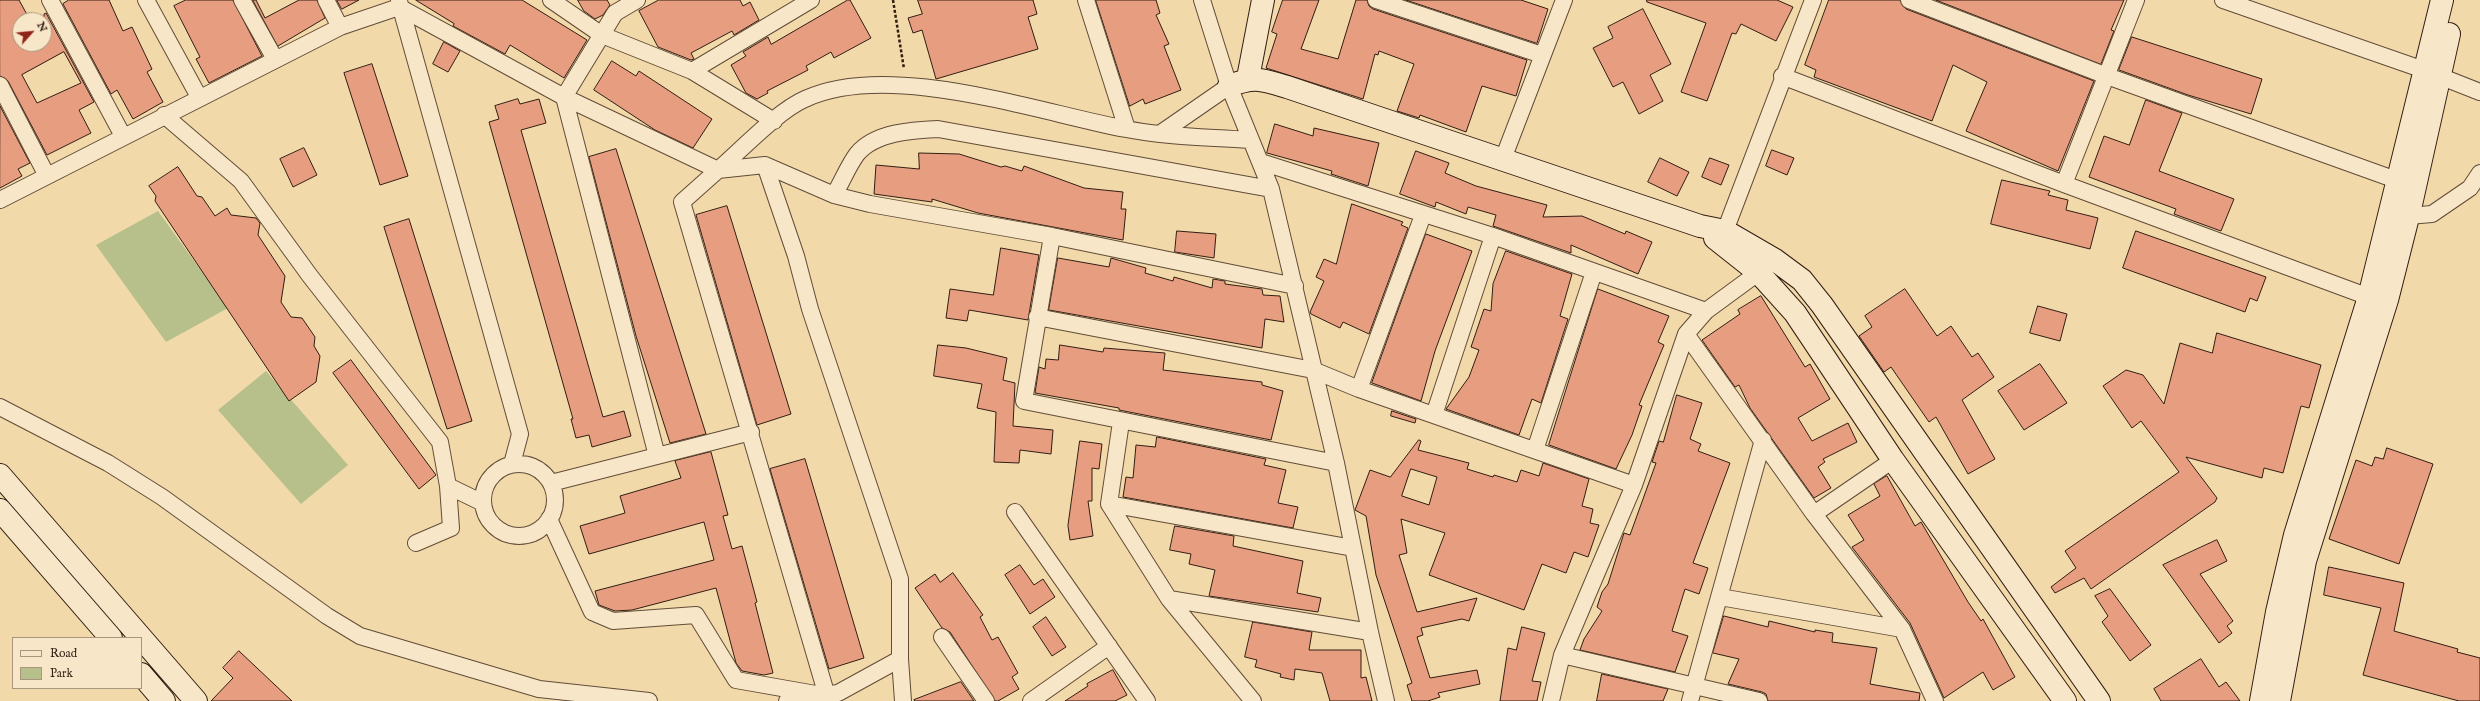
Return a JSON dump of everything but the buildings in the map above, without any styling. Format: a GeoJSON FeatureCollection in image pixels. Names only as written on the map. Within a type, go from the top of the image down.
{"type":"FeatureCollection","features":[{"type":"Feature","properties":{"kind":"street"},"geometry":{"type":"LineString","coordinates":[[50,0],[123,136]]}},
{"type":"Feature","properties":{"kind":"street"},"geometry":{"type":"LineString","coordinates":[[146,0],[199,97]]}},
{"type":"Feature","properties":{"kind":"street"},"geometry":{"type":"LineString","coordinates":[[242,0],[275,59]]}},
{"type":"Feature","properties":{"kind":"street"},"geometry":{"type":"LineString","coordinates":[[326,0],[340,27]]}},
{"type":"Feature","properties":{"kind":"street"},"geometry":{"type":"LineString","coordinates":[[551,0],[602,35],[692,72],[774,121]]}},
{"type":"Feature","properties":{"kind":"street"},"geometry":{"type":"LineString","coordinates":[[637,0],[615,13],[564,97],[657,456]]}},
{"type":"Feature","properties":{"kind":"street"},"geometry":{"type":"LineString","coordinates":[[692,72],[811,0]]}},
{"type":"Feature","properties":{"kind":"street"},"geometry":{"type":"LineString","coordinates":[[1086,0],[1127,129]]}},
{"type":"Feature","properties":{"kind":"street"},"geometry":{"type":"LineString","coordinates":[[1202,0],[1238,82],[1249,140],[1261,162],[1271,189],[1336,463],[1370,632],[1386,701]]}},
{"type":"Feature","properties":{"kind":"street"},"geometry":{"type":"LineString","coordinates":[[1238,82],[1263,0]]}},
{"type":"Feature","properties":{"kind":"street"},"geometry":{"type":"LineString","coordinates":[[1376,0],[1542,55]]}},
{"type":"Feature","properties":{"kind":"street"},"geometry":{"type":"LineString","coordinates":[[1504,160],[1542,55],[1564,0]]}},
{"type":"Feature","properties":{"kind":"street"},"geometry":{"type":"LineString","coordinates":[[1725,231],[1782,76],[1812,0]]}},
{"type":"Feature","properties":{"kind":"street"},"geometry":{"type":"LineString","coordinates":[[1909,0],[2107,76],[2399,181]]}},
{"type":"Feature","properties":{"kind":"street"},"geometry":{"type":"LineString","coordinates":[[2064,184],[2136,0]]}},
{"type":"Feature","properties":{"kind":"street"},"geometry":{"type":"LineString","coordinates":[[2223,0],[2431,73],[2480,92]]}},
{"type":"Feature","properties":{"kind":"street"},"geometry":{"type":"LineString","coordinates":[[2279,701],[2305,561],[2384,307],[2408,216],[2442,0]]}},
{"type":"Feature","properties":{"kind":"street"},"geometry":{"type":"LineString","coordinates":[[2261,701],[2277,612],[2295,535],[2369,297],[2399,181],[2431,73],[2457,0]]}},
{"type":"Feature","properties":{"kind":"street"},"geometry":{"type":"LineString","coordinates":[[0,200],[199,97],[340,27],[399,4]]}},
{"type":"Feature","properties":{"kind":"street"},"geometry":{"type":"LineString","coordinates":[[399,4],[564,97],[718,170],[765,165],[834,195],[870,204],[1052,236],[1295,286]]}},
{"type":"Feature","properties":{"kind":"street"},"geometry":{"type":"LineString","coordinates":[[399,4],[520,434],[512,464]]}},
{"type":"Feature","properties":{"kind":"street"},"geometry":{"type":"LineString","coordinates":[[1782,76],[2064,184],[2369,297]]}},
{"type":"Feature","properties":{"kind":"street"},"geometry":{"type":"LineString","coordinates":[[1161,133],[1238,82],[1279,84],[1700,226],[1725,231],[1767,266],[1794,313],[1893,460],[2065,701]]}},
{"type":"Feature","properties":{"kind":"street"},"geometry":{"type":"LineString","coordinates":[[0,85],[47,176]]}},
{"type":"Feature","properties":{"kind":"street"},"geometry":{"type":"LineString","coordinates":[[837,697],[751,432],[682,202],[774,121],[804,99],[836,88],[906,86],[957,91],[1127,129],[1249,140]]}},
{"type":"Feature","properties":{"kind":"street"},"geometry":{"type":"LineString","coordinates":[[164,115],[240,181],[310,276],[440,442],[448,486],[451,528],[416,542]]}},
{"type":"Feature","properties":{"kind":"street"},"geometry":{"type":"LineString","coordinates":[[834,195],[858,154],[883,137],[909,130],[938,129],[1271,189]]}},
{"type":"Feature","properties":{"kind":"street"},"geometry":{"type":"LineString","coordinates":[[1261,162],[1423,215],[1493,236],[1706,311]]}},
{"type":"Feature","properties":{"kind":"street"},"geometry":{"type":"LineString","coordinates":[[765,165],[796,256],[810,309],[900,579],[900,659],[904,701]]}},
{"type":"Feature","properties":{"kind":"street"},"geometry":{"type":"LineString","coordinates":[[2408,216],[2432,214],[2470,188],[2480,173]]}},
{"type":"Feature","properties":{"kind":"street"},"geometry":{"type":"LineString","coordinates":[[1359,389],[1423,215]]}},
{"type":"Feature","properties":{"kind":"street"},"geometry":{"type":"LineString","coordinates":[[1700,226],[1767,266],[1802,280],[1822,305],[2099,701]]}},
{"type":"Feature","properties":{"kind":"street"},"geometry":{"type":"LineString","coordinates":[[1052,236],[1037,317],[1024,401],[1121,422],[1336,463]]}},
{"type":"Feature","properties":{"kind":"street"},"geometry":{"type":"LineString","coordinates":[[1434,415],[1493,236]]}},
{"type":"Feature","properties":{"kind":"street"},"geometry":{"type":"LineString","coordinates":[[1551,701],[1562,655],[1634,485],[1686,334],[1706,311],[1767,266]]}},
{"type":"Feature","properties":{"kind":"street"},"geometry":{"type":"LineString","coordinates":[[1535,450],[1594,272]]}},
{"type":"Feature","properties":{"kind":"street"},"geometry":{"type":"LineString","coordinates":[[1037,317],[1313,370],[1359,389],[1634,485]]}},
{"type":"Feature","properties":{"kind":"street"},"geometry":{"type":"LineString","coordinates":[[1686,334],[1763,440],[1814,514],[1902,629],[1935,701]]}},
{"type":"Feature","properties":{"kind":"street"},"geometry":{"type":"LineString","coordinates":[[0,407],[108,463],[128,475],[201,524],[327,616],[360,636],[540,689],[648,701]]}},
{"type":"Feature","properties":{"kind":"street"},"geometry":{"type":"LineString","coordinates":[[1121,422],[1109,504],[1169,599],[1253,701]]}},
{"type":"Feature","properties":{"kind":"street"},"geometry":{"type":"LineString","coordinates":[[551,483],[751,432]]}},
{"type":"Feature","properties":{"kind":"street"},"geometry":{"type":"LineString","coordinates":[[1692,693],[1763,440]]}},
{"type":"Feature","properties":{"kind":"street"},"geometry":{"type":"LineString","coordinates":[[1814,514],[1893,460]]}},
{"type":"Feature","properties":{"kind":"street"},"geometry":{"type":"LineString","coordinates":[[512,464],[533,467],[544,473],[551,483],[554,496],[554,508],[549,519],[541,528],[527,535],[514,535],[502,532],[492,524],[483,503],[484,490],[491,476],[500,468],[512,464]]}},
{"type":"Feature","properties":{"kind":"street"},"geometry":{"type":"LineString","coordinates":[[0,475],[140,637]]}},
{"type":"Feature","properties":{"kind":"street"},"geometry":{"type":"LineString","coordinates":[[448,486],[483,503]]}},
{"type":"Feature","properties":{"kind":"street"},"geometry":{"type":"LineString","coordinates":[[1109,504],[1353,548]]}},
{"type":"Feature","properties":{"kind":"street"},"geometry":{"type":"LineString","coordinates":[[0,510],[110,637]]}},
{"type":"Feature","properties":{"kind":"street"},"geometry":{"type":"LineString","coordinates":[[1015,512],[1147,701]]}},
{"type":"Feature","properties":{"kind":"street"},"geometry":{"type":"LineString","coordinates":[[549,519],[592,612],[613,621],[696,615],[736,680],[837,697]]}},
{"type":"Feature","properties":{"kind":"street"},"geometry":{"type":"LineString","coordinates":[[1720,597],[1902,629]]}},
{"type":"Feature","properties":{"kind":"street"},"geometry":{"type":"LineString","coordinates":[[1169,599],[1370,632]]}},
{"type":"Feature","properties":{"kind":"street"},"geometry":{"type":"LineString","coordinates":[[942,637],[986,701]]}},
{"type":"Feature","properties":{"kind":"street"},"geometry":{"type":"LineString","coordinates":[[142,639],[196,701]]}},
{"type":"Feature","properties":{"kind":"street"},"geometry":{"type":"LineString","coordinates":[[1031,701],[1108,646]]}},
{"type":"Feature","properties":{"kind":"street"},"geometry":{"type":"LineString","coordinates":[[1562,655],[1692,693],[1759,701]]}},
{"type":"Feature","properties":{"kind":"street"},"geometry":{"type":"LineString","coordinates":[[787,701],[837,697],[900,659]]}},
{"type":"Feature","properties":{"kind":"street"},"geometry":{"type":"LineString","coordinates":[[142,675],[164,701]]}},
{"type":"Feature","properties":{"kind":"path"},"geometry":{"type":"LineString","coordinates":[[892,0],[906,86]]}},
{"type":"Feature","properties":{"kind":"green space"},"geometry":{"type":"Polygon","coordinates":[[[158,211],[228,308],[166,342],[96,245],[158,211]]]}},
{"type":"Feature","properties":{"kind":"green space"},"geometry":{"type":"Polygon","coordinates":[[[266,371],[348,465],[301,504],[218,410],[266,371]]]}}]}
